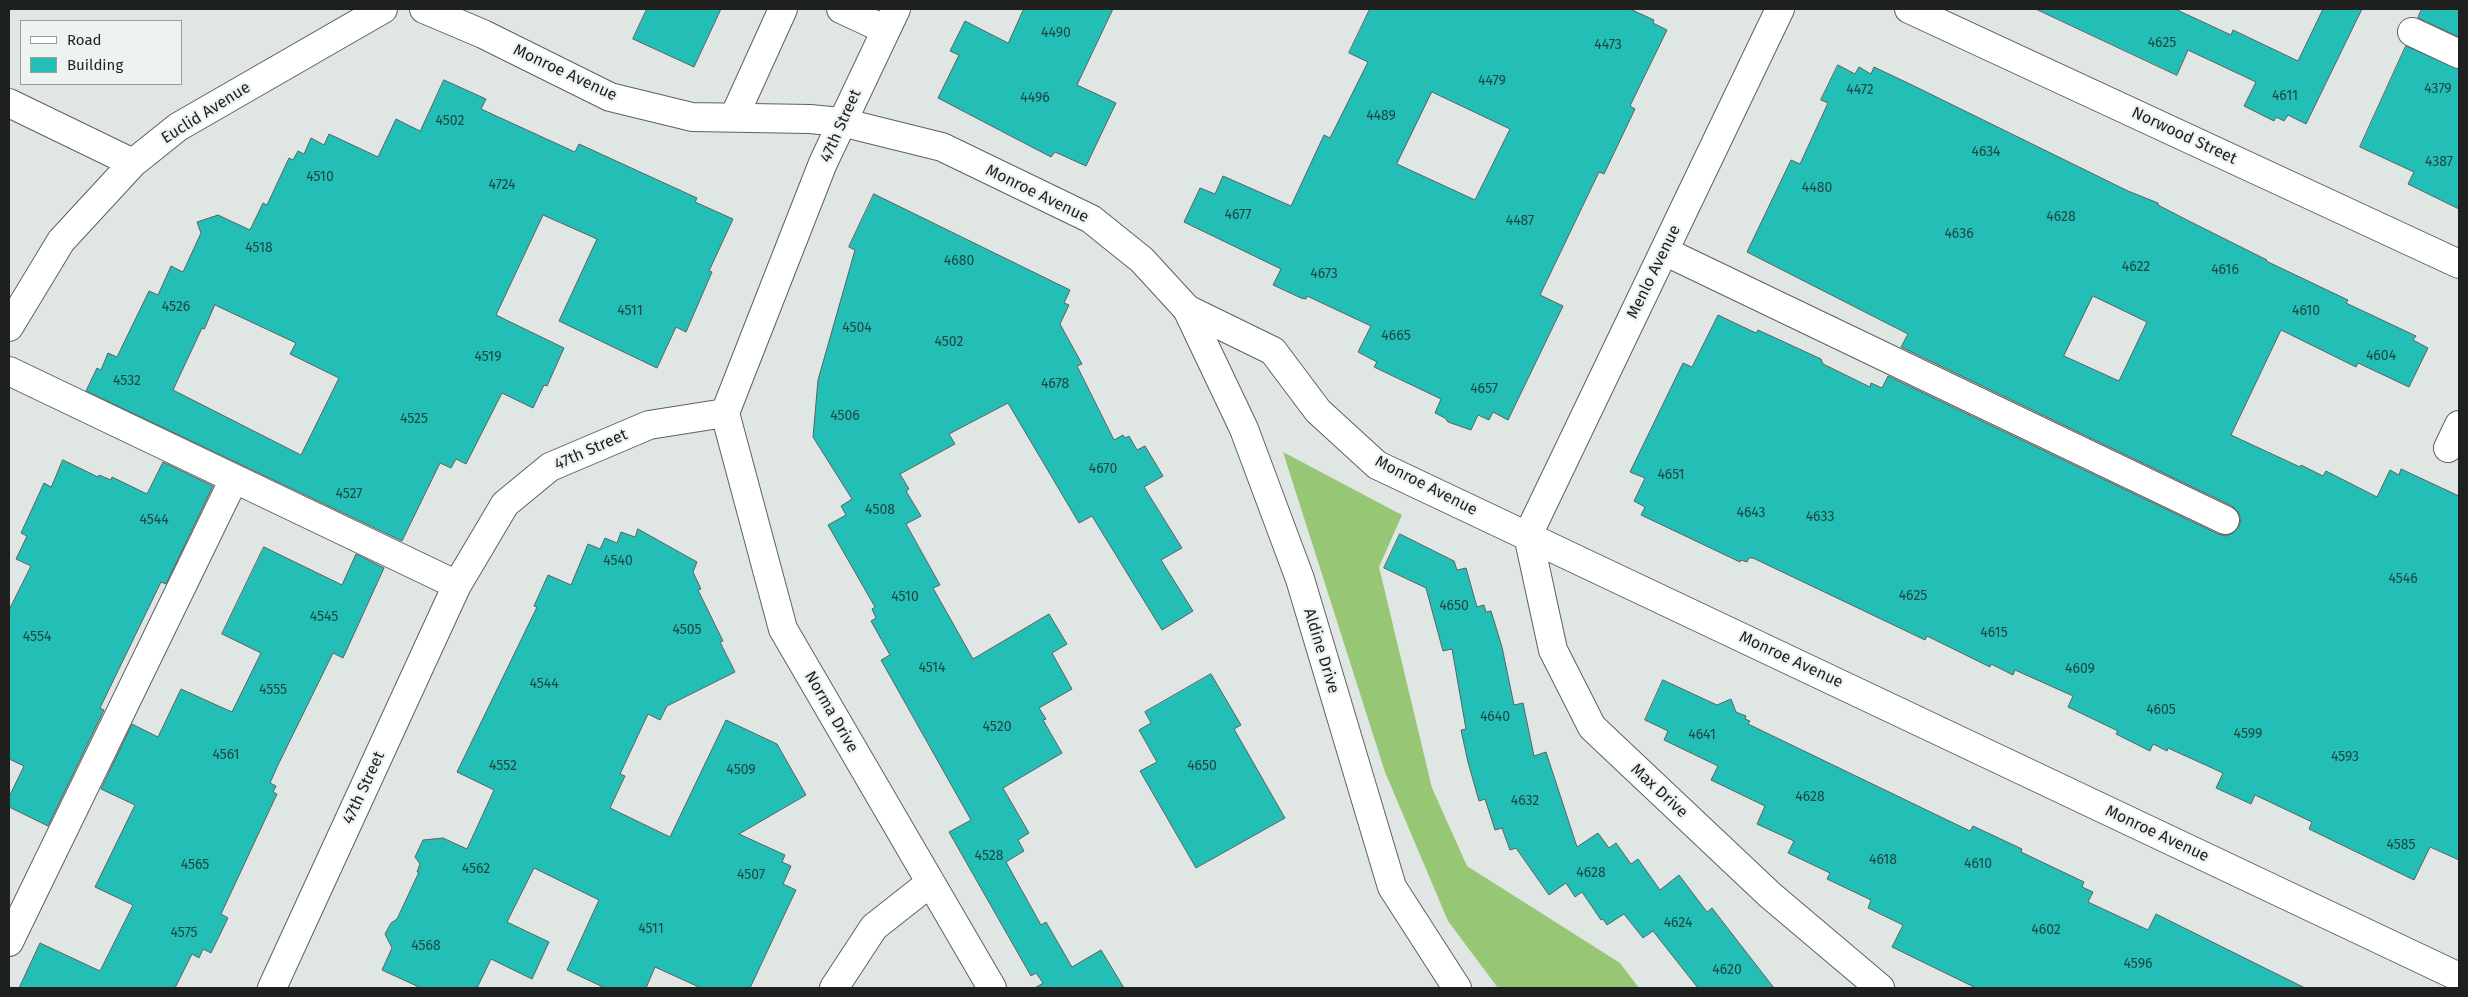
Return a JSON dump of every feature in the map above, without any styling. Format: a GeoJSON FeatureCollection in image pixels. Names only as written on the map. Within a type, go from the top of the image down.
{"type":"FeatureCollection","features":[{"type":"Feature","properties":{"kind":"street","name":"Euclid Avenue"},"geometry":{"type":"LineString","coordinates":[[9,327],[61,241],[133,162],[178,127],[383,9]]}},
{"type":"Feature","properties":{"kind":"street","name":"Monroe Avenue"},"geometry":{"type":"LineString","coordinates":[[424,9],[483,34],[610,97],[692,117],[810,119],[841,122],[942,147],[1090,219],[1142,260],[1187,309],[1273,351],[1318,411],[1377,465],[2459,978]]}},
{"type":"Feature","properties":{"kind":"street"},"geometry":{"type":"LineString","coordinates":[[734,117],[783,9]]}},
{"type":"Feature","properties":{"kind":"street"},"geometry":{"type":"LineString","coordinates":[[841,9],[891,20]]}},
{"type":"Feature","properties":{"kind":"street","name":"Menlo Avenue"},"geometry":{"type":"LineString","coordinates":[[1528,535],[1780,9]]}},
{"type":"Feature","properties":{"kind":"street","name":"Norwood Street"},"geometry":{"type":"LineString","coordinates":[[1909,9],[2459,264]]}},
{"type":"Feature","properties":{"kind":"street","name":"47th Street"},"geometry":{"type":"LineString","coordinates":[[272,988],[457,585],[505,504],[550,467],[649,425],[725,413],[841,122],[891,20]]}},
{"type":"Feature","properties":{"kind":"street"},"geometry":{"type":"LineString","coordinates":[[2412,32],[2459,54]]}},
{"type":"Feature","properties":{"kind":"street"},"geometry":{"type":"LineString","coordinates":[[9,103],[133,162]]}},
{"type":"Feature","properties":{"kind":"street"},"geometry":{"type":"LineString","coordinates":[[1664,250],[2225,520]]}},
{"type":"Feature","properties":{"kind":"street","name":"Aldine Drive"},"geometry":{"type":"LineString","coordinates":[[1187,309],[1244,429],[1300,579],[1392,887],[1458,988]]}},
{"type":"Feature","properties":{"kind":"street"},"geometry":{"type":"LineString","coordinates":[[9,371],[457,585]]}},
{"type":"Feature","properties":{"kind":"street","name":"Norma Drive"},"geometry":{"type":"LineString","coordinates":[[725,413],[783,628],[992,988]]}},
{"type":"Feature","properties":{"kind":"street"},"geometry":{"type":"LineString","coordinates":[[9,942],[234,478]]}},
{"type":"Feature","properties":{"kind":"street","name":"Max Drive"},"geometry":{"type":"LineString","coordinates":[[1528,535],[1553,650],[1592,727],[1770,896],[1880,988]]}},
{"type":"Feature","properties":{"kind":"street"},"geometry":{"type":"LineString","coordinates":[[834,988],[874,927],[930,884]]}},
{"type":"Feature","properties":{"kind":"green space"},"geometry":{"type":"Polygon","coordinates":[[[1283,452],[1402,515],[1379,567],[1432,788],[1467,866],[1620,963],[1639,988],[1498,988],[1448,921],[1385,772],[1283,452]]]}},
{"type":"Feature","properties":{"kind":"building"},"geometry":{"type":"Polygon","coordinates":[[[647,9],[721,9],[694,67],[633,39],[647,9]]]}},
{"type":"Feature","properties":{"kind":"building"},"geometry":{"type":"Polygon","coordinates":[[[1024,9],[1113,9],[1077,85],[1116,103],[1086,166],[1055,152],[1051,157],[938,98],[959,55],[950,51],[965,21],[1008,43],[1024,9]]]}},
{"type":"Feature","properties":{"kind":"building"},"geometry":{"type":"Polygon","coordinates":[[[1370,9],[1630,9],[1654,20],[1653,23],[1667,30],[1630,106],[1635,109],[1604,174],[1599,172],[1540,295],[1563,306],[1508,420],[1493,412],[1489,420],[1478,415],[1471,430],[1448,422],[1445,418],[1435,413],[1441,399],[1374,367],[1377,362],[1358,352],[1371,326],[1307,296],[1306,299],[1301,298],[1273,285],[1281,269],[1184,222],[1200,188],[1215,194],[1223,176],[1291,206],[1324,135],[1330,138],[1368,62],[1349,53],[1370,9]],[[1432,92],[1397,164],[1475,200],[1510,129],[1432,92]]]}},
{"type":"Feature","properties":{"kind":"building"},"geometry":{"type":"Polygon","coordinates":[[[2036,9],[2175,9],[2231,35],[2233,30],[2298,61],[2323,9],[2362,9],[2306,124],[2288,115],[2284,121],[2276,117],[2274,121],[2244,106],[2256,82],[2188,50],[2177,75],[2036,9]]]}},
{"type":"Feature","properties":{"kind":"building"},"geometry":{"type":"Polygon","coordinates":[[[2422,9],[2459,9],[2459,37],[2418,18],[2422,9]]]}},
{"type":"Feature","properties":{"kind":"building"},"geometry":{"type":"Polygon","coordinates":[[[2406,46],[2459,69],[2459,209],[2408,184],[2414,172],[2360,147],[2406,46]]]}},
{"type":"Feature","properties":{"kind":"building"},"geometry":{"type":"Polygon","coordinates":[[[1838,65],[1855,74],[1859,67],[1871,74],[1874,67],[2128,191],[2158,203],[2158,205],[2266,261],[2348,300],[2346,303],[2416,336],[2413,340],[2428,348],[2409,387],[2358,363],[2356,367],[2281,330],[2231,435],[2323,476],[2326,471],[2377,497],[2390,470],[2399,475],[2401,469],[2459,496],[2459,860],[2430,847],[2414,880],[2309,829],[2312,822],[2255,795],[2251,804],[2216,788],[2223,773],[2168,748],[2167,751],[2153,744],[2150,751],[2116,734],[2118,731],[2068,707],[2073,696],[2015,670],[2013,675],[1991,664],[1990,667],[1927,636],[1925,640],[1753,558],[1749,558],[1747,562],[1741,560],[1740,562],[1641,515],[1645,507],[1634,501],[1645,478],[1630,472],[1683,363],[1692,367],[1718,315],[1756,333],[1758,330],[1821,359],[1823,364],[1870,387],[1871,383],[1882,388],[1888,376],[2218,534],[2226,536],[2233,533],[2239,526],[2241,519],[2238,512],[2232,506],[1901,347],[1908,334],[1747,252],[1791,160],[1800,164],[1828,103],[1821,100],[1838,65]],[[2093,296],[2064,356],[2119,381],[2147,322],[2093,296]]]}},
{"type":"Feature","properties":{"kind":"building"},"geometry":{"type":"Polygon","coordinates":[[[444,80],[486,99],[481,109],[575,152],[579,144],[697,198],[695,202],[733,219],[709,271],[712,272],[686,332],[676,327],[657,368],[559,321],[597,239],[543,215],[496,315],[564,348],[547,386],[544,385],[533,408],[502,393],[466,464],[456,459],[451,468],[440,463],[402,541],[86,391],[97,368],[101,370],[108,353],[117,357],[149,291],[158,295],[171,266],[183,272],[201,233],[197,222],[218,215],[250,230],[263,203],[267,205],[289,158],[293,160],[298,151],[304,154],[311,138],[324,145],[329,134],[378,157],[396,119],[420,131],[444,80]],[[215,305],[173,390],[301,455],[339,378],[290,354],[296,343],[215,305]]]}},
{"type":"Feature","properties":{"kind":"building"},"geometry":{"type":"Polygon","coordinates":[[[874,194],[1070,290],[1064,303],[1069,305],[1060,324],[1082,364],[1077,366],[1114,440],[1123,435],[1125,438],[1129,436],[1137,450],[1145,446],[1163,476],[1144,487],[1182,548],[1161,560],[1193,611],[1162,630],[1092,516],[1079,523],[1008,403],[949,434],[955,444],[900,474],[909,489],[906,491],[921,516],[906,524],[940,585],[933,588],[973,659],[1049,614],[1067,644],[1052,653],[1072,689],[1039,708],[1046,719],[1043,720],[1062,753],[1003,788],[1029,833],[1018,840],[1024,851],[1006,862],[1041,925],[1046,922],[1072,967],[1101,950],[1124,988],[1035,988],[1043,983],[1036,973],[1031,976],[949,832],[971,820],[881,660],[890,655],[871,621],[876,618],[872,609],[875,607],[828,525],[846,515],[841,506],[852,499],[813,437],[818,380],[855,250],[849,247],[874,194]]]}},
{"type":"Feature","properties":{"kind":"building"},"geometry":{"type":"Polygon","coordinates":[[[63,460],[98,477],[99,475],[111,480],[112,477],[147,494],[163,462],[213,486],[166,584],[161,582],[100,708],[104,710],[48,826],[9,807],[9,797],[24,766],[9,759],[9,610],[31,566],[16,559],[27,536],[21,533],[44,483],[51,487],[63,460]]]}},
{"type":"Feature","properties":{"kind":"building"},"geometry":{"type":"Polygon","coordinates":[[[638,529],[697,562],[693,572],[701,589],[698,590],[723,641],[720,642],[735,672],[667,706],[660,720],[648,714],[620,774],[625,776],[610,808],[670,837],[726,720],[777,744],[806,795],[739,834],[785,855],[782,862],[791,866],[783,884],[796,890],[750,988],[701,988],[655,967],[646,988],[605,988],[567,970],[599,900],[534,868],[507,922],[549,942],[532,979],[491,959],[477,988],[421,988],[382,970],[392,948],[385,934],[391,923],[397,919],[419,872],[417,872],[420,864],[415,857],[423,840],[443,838],[467,849],[494,790],[457,772],[537,607],[534,606],[548,575],[571,585],[588,544],[600,549],[605,538],[617,543],[621,532],[635,537],[638,529]]]}},
{"type":"Feature","properties":{"kind":"building"},"geometry":{"type":"Polygon","coordinates":[[[1400,534],[1454,561],[1457,570],[1466,568],[1477,607],[1484,605],[1486,612],[1491,611],[1502,647],[1514,705],[1523,703],[1534,756],[1546,752],[1577,847],[1598,833],[1609,848],[1616,843],[1631,864],[1638,859],[1660,890],[1679,875],[1707,912],[1712,908],[1774,988],[1698,988],[1653,931],[1643,938],[1624,914],[1607,925],[1603,919],[1601,920],[1582,892],[1575,897],[1566,883],[1549,895],[1516,848],[1510,850],[1502,828],[1495,830],[1485,799],[1479,801],[1461,730],[1466,729],[1452,649],[1443,651],[1426,588],[1384,568],[1400,534]]]}},
{"type":"Feature","properties":{"kind":"building"},"geometry":{"type":"Polygon","coordinates":[[[264,547],[342,585],[356,554],[384,568],[343,658],[333,653],[278,765],[270,783],[276,786],[273,792],[277,794],[221,914],[228,918],[211,953],[203,949],[199,958],[192,954],[175,988],[19,988],[40,943],[100,971],[133,905],[95,887],[135,805],[101,789],[132,724],[158,737],[181,689],[232,712],[261,653],[222,634],[264,547]]]}},
{"type":"Feature","properties":{"kind":"building"},"geometry":{"type":"Polygon","coordinates":[[[1211,674],[1241,725],[1234,729],[1285,818],[1196,868],[1140,771],[1157,762],[1139,730],[1151,723],[1145,712],[1211,674]]]}},
{"type":"Feature","properties":{"kind":"building"},"geometry":{"type":"Polygon","coordinates":[[[1663,680],[1717,705],[1731,699],[1736,712],[1746,716],[1745,719],[1750,721],[1748,724],[1970,831],[1973,826],[2022,849],[2021,852],[2084,882],[2082,887],[2093,892],[2088,902],[2148,930],[2156,914],[2305,988],[1976,988],[1892,947],[1903,925],[1868,908],[1871,900],[1827,879],[1830,873],[1788,853],[1794,841],[1757,824],[1765,806],[1711,780],[1718,766],[1664,740],[1668,731],[1645,720],[1663,680]]]}}]}
